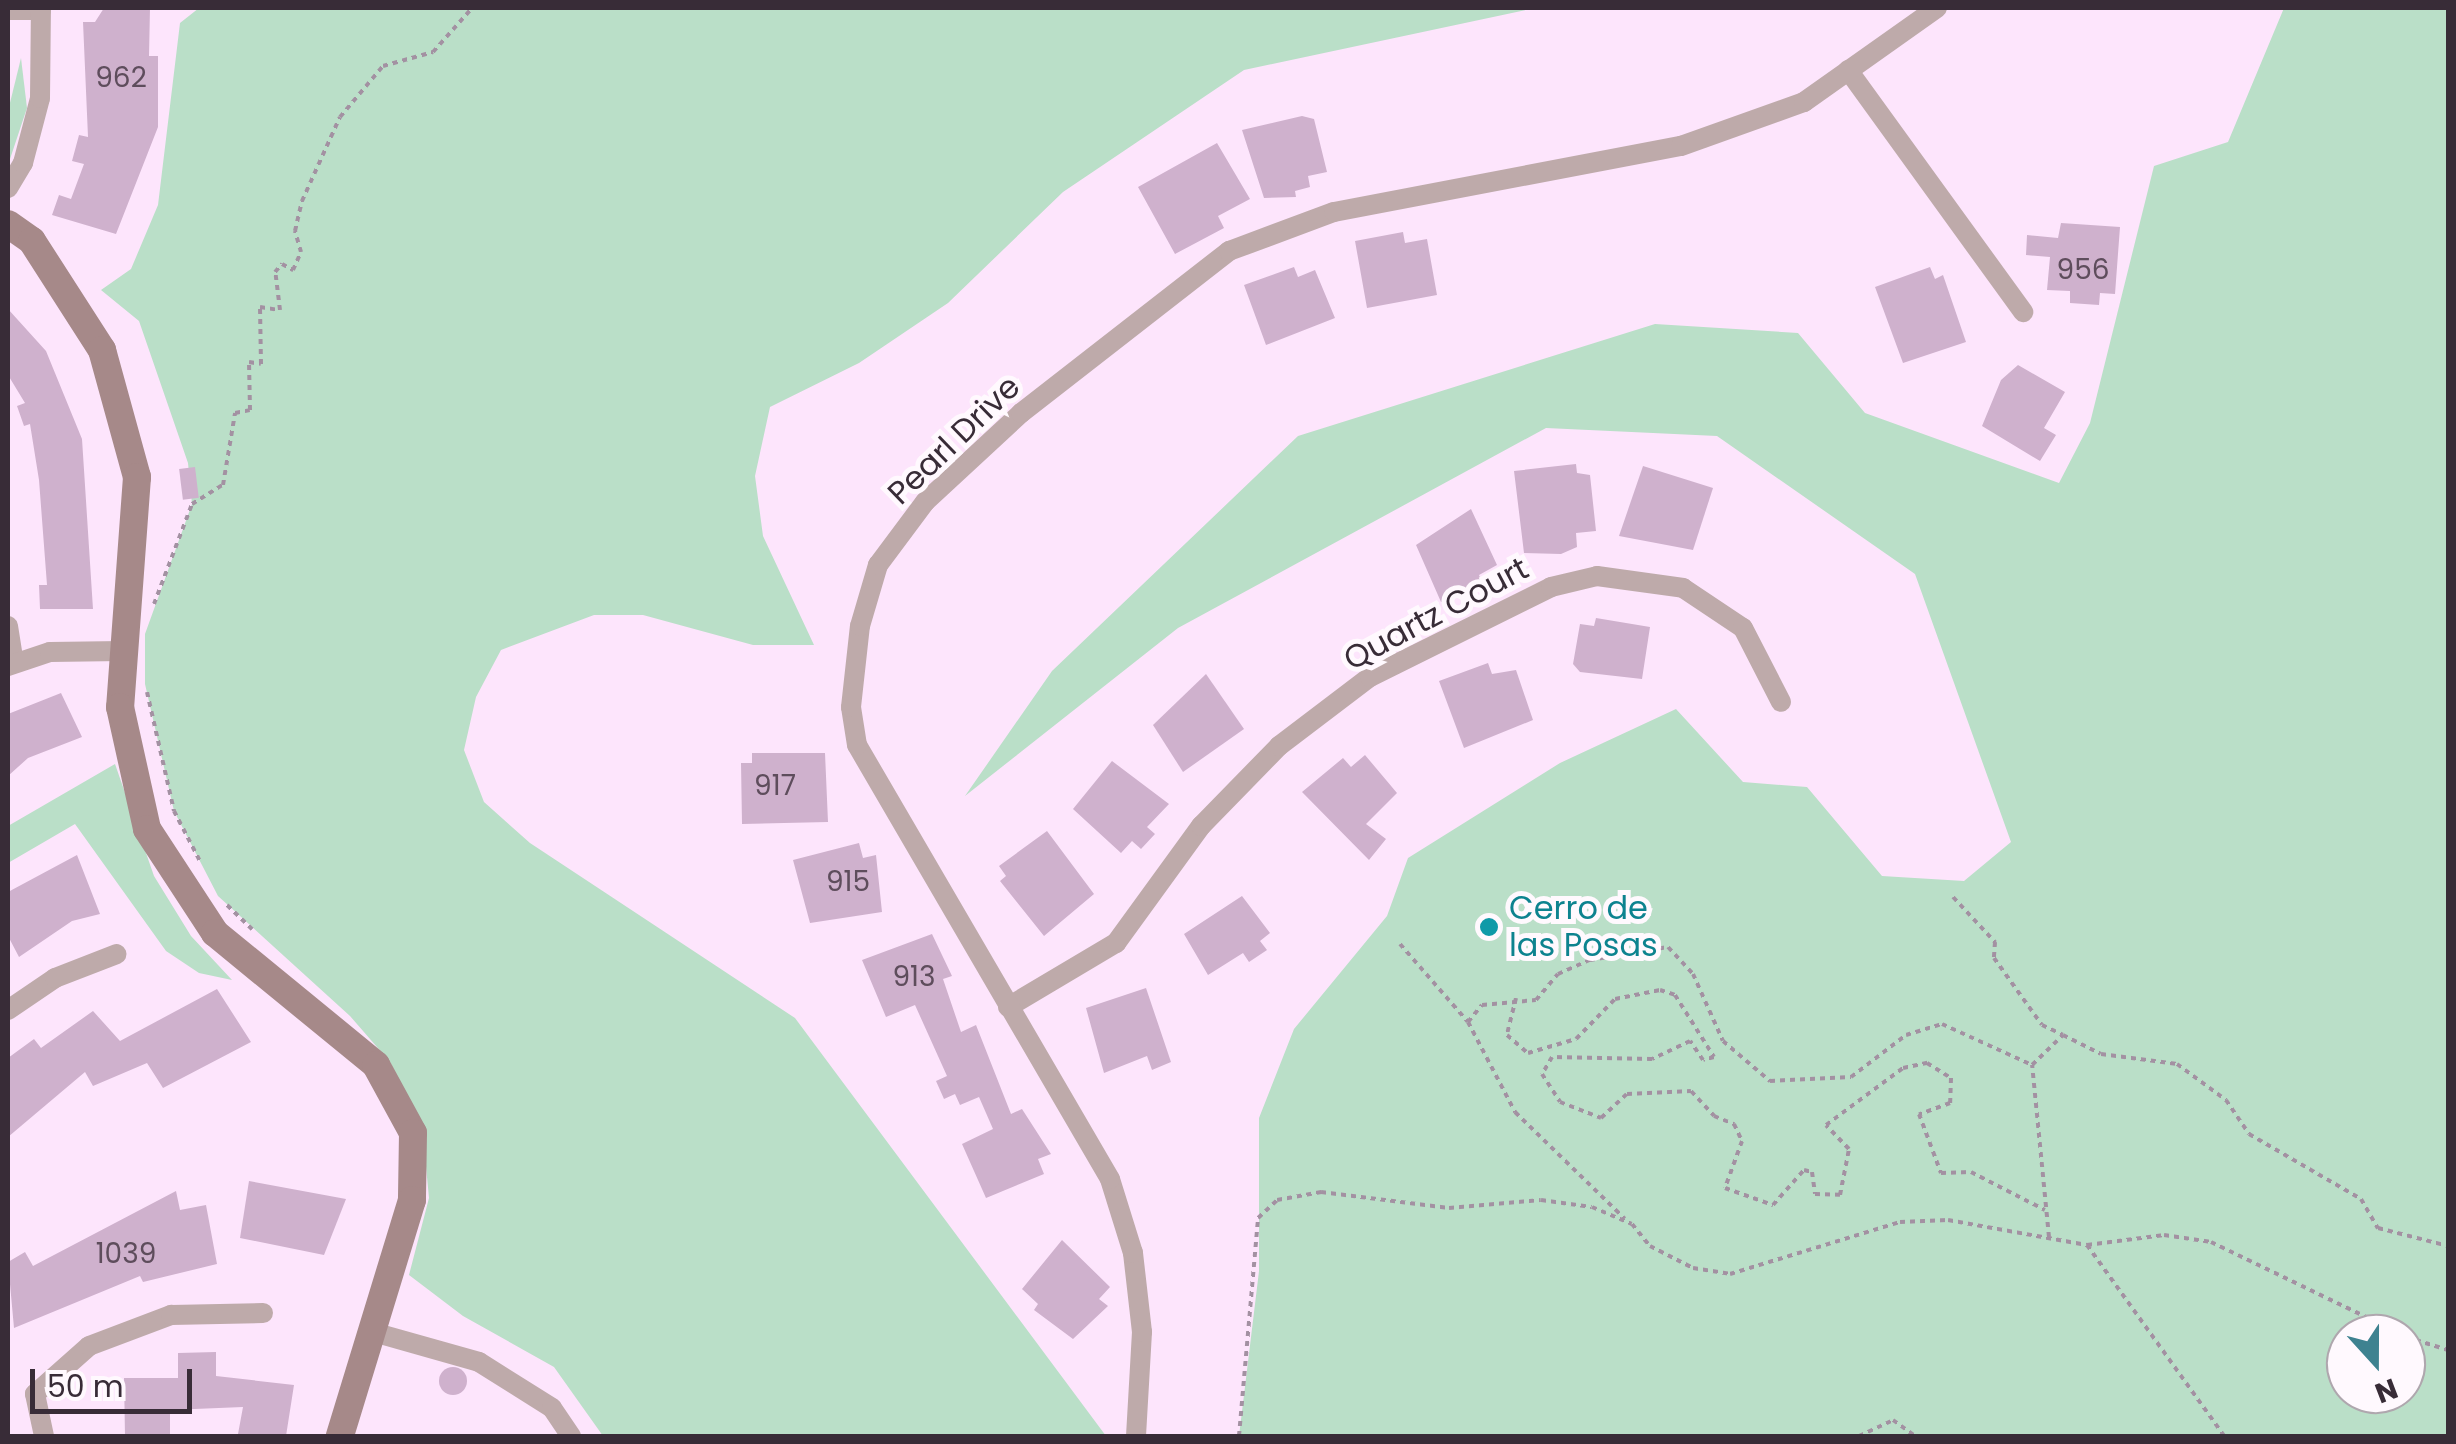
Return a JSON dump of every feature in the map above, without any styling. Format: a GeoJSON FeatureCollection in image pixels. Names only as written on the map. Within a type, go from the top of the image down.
{"type":"FeatureCollection","features":[{"type":"Feature","properties":{"kind":"street","name":"Pearl Drive"},"geometry":{"type":"LineString","coordinates":[[1136,1436],[1142,1332],[1133,1253],[1110,1180],[857,745],[851,706],[860,626],[878,565],[925,502],[1107,339],[1230,250],[1334,212],[1681,146],[1804,102],[1937,8]]}},
{"type":"Feature","properties":{"kind":"street"},"geometry":{"type":"LineString","coordinates":[[8,10],[41,9],[40,98],[24,163],[8,188]]}},
{"type":"Feature","properties":{"kind":"street"},"geometry":{"type":"LineString","coordinates":[[1848,70],[2023,312]]}},
{"type":"Feature","properties":{"kind":"street"},"geometry":{"type":"LineString","coordinates":[[8,224],[32,241],[102,350],[137,477],[120,707],[147,830],[214,933],[376,1065],[412,1133],[412,1200],[340,1436]]}},
{"type":"Feature","properties":{"kind":"street","name":"Quartz Court"},"geometry":{"type":"LineString","coordinates":[[1008,1007],[1116,944],[1200,826],[1279,746],[1370,677],[1551,587],[1597,576],[1684,588],[1743,628],[1780,702]]}},
{"type":"Feature","properties":{"kind":"street"},"geometry":{"type":"LineString","coordinates":[[8,626],[11,664],[50,652],[122,651]]}},
{"type":"Feature","properties":{"kind":"street"},"geometry":{"type":"LineString","coordinates":[[8,1010],[55,978],[116,954]]}},
{"type":"Feature","properties":{"kind":"street"},"geometry":{"type":"LineString","coordinates":[[44,1436],[35,1394],[89,1346],[171,1315],[263,1312]]}},
{"type":"Feature","properties":{"kind":"street"},"geometry":{"type":"LineString","coordinates":[[374,1332],[478,1362],[552,1408],[570,1436]]}},
{"type":"Feature","properties":{"kind":"path"},"geometry":{"type":"LineString","coordinates":[[151,614],[192,504],[215,490],[229,464],[235,413],[250,410],[248,362],[260,364],[260,307],[280,310],[275,272],[282,264],[293,270],[301,252],[295,231],[302,201],[340,116],[383,66],[433,52],[472,8]]}},
{"type":"Feature","properties":{"kind":"path"},"geometry":{"type":"LineString","coordinates":[[145,684],[174,812],[209,879]]}},
{"type":"Feature","properties":{"kind":"path"},"geometry":{"type":"LineString","coordinates":[[218,896],[255,932]]}},
{"type":"Feature","properties":{"kind":"path"},"geometry":{"type":"LineString","coordinates":[[1953,897],[1995,942],[1994,958],[2042,1025],[2102,1054],[2177,1064],[2226,1100],[2249,1134],[2362,1199],[2378,1228],[2448,1246]]}},
{"type":"Feature","properties":{"kind":"path"},"geometry":{"type":"LineString","coordinates":[[1400,944],[1468,1022],[1515,1112],[1650,1246],[1692,1268],[1730,1274],[1900,1222],[1948,1220],[2086,1245],[2164,1235],[2211,1242],[2360,1314]]}},
{"type":"Feature","properties":{"kind":"path"},"geometry":{"type":"LineString","coordinates":[[1468,1022],[1482,1005],[1516,998],[1536,1000],[1558,974],[1616,951],[1638,956],[1668,947],[1694,974],[1723,1041],[1770,1081],[1851,1078],[1906,1034],[1942,1024],[2032,1065]]}},
{"type":"Feature","properties":{"kind":"path"},"geometry":{"type":"LineString","coordinates":[[1516,998],[1507,1035],[1528,1053],[1576,1039],[1615,999],[1660,990],[1675,995],[1714,1057],[1703,1060],[1690,1041],[1652,1060],[1552,1057],[1542,1074],[1560,1102],[1601,1118],[1627,1094],[1692,1091],[1714,1116],[1734,1124],[1742,1141],[1725,1188],[1773,1205],[1804,1170],[1815,1194],[1840,1195],[1849,1150],[1826,1125],[1903,1068],[1927,1064],[1952,1078],[1950,1103],[1919,1114],[1940,1173],[1970,1172],[2045,1210]]}},
{"type":"Feature","properties":{"kind":"path"},"geometry":{"type":"LineString","coordinates":[[2032,1065],[2064,1035]]}},
{"type":"Feature","properties":{"kind":"path"},"geometry":{"type":"LineString","coordinates":[[2032,1065],[2049,1238]]}},
{"type":"Feature","properties":{"kind":"path"},"geometry":{"type":"LineString","coordinates":[[1238,1436],[1258,1218],[1276,1200],[1320,1192],[1449,1208],[1541,1200],[1628,1222]]}},
{"type":"Feature","properties":{"kind":"path"},"geometry":{"type":"LineString","coordinates":[[2086,1245],[2224,1436]]}},
{"type":"Feature","properties":{"kind":"path"},"geometry":{"type":"LineString","coordinates":[[1859,1436],[1894,1420],[1915,1436]]}},
{"type":"Feature","properties":{"kind":"green space"},"geometry":{"type":"Polygon","coordinates":[[[199,8],[1535,8],[1244,70],[1063,192],[948,303],[859,363],[770,407],[755,476],[763,536],[814,645],[753,645],[643,615],[594,615],[501,650],[476,697],[464,750],[484,802],[530,843],[795,1018],[1106,1436],[603,1436],[554,1367],[463,1316],[409,1275],[429,1198],[422,1125],[390,1062],[350,1016],[218,896],[174,811],[145,684],[145,634],[192,504],[188,463],[139,321],[101,290],[131,269],[158,205],[180,23],[199,8]]]}},
{"type":"Feature","properties":{"kind":"green space"},"geometry":{"type":"Polygon","coordinates":[[[2284,8],[2448,8],[2448,1436],[1239,1436],[1259,1271],[1259,1118],[1294,1029],[1387,916],[1408,858],[1560,763],[1676,709],[1743,782],[1807,787],[1882,876],[1964,881],[2011,842],[1915,574],[1717,436],[1546,428],[1178,628],[965,796],[1052,671],[1298,436],[1655,324],[1798,333],[1865,413],[2059,483],[2090,423],[2154,166],[2228,142],[2284,8]]]}},
{"type":"Feature","properties":{"kind":"green space"},"geometry":{"type":"Polygon","coordinates":[[[21,58],[27,108],[8,165],[8,111],[21,58]]]}},
{"type":"Feature","properties":{"kind":"green space"},"geometry":{"type":"Polygon","coordinates":[[[115,764],[154,876],[191,936],[232,980],[199,973],[166,951],[75,824],[8,863],[8,826],[115,764]]]}},
{"type":"Feature","properties":{"kind":"building"},"geometry":{"type":"Polygon","coordinates":[[[104,8],[150,8],[149,56],[158,56],[158,127],[116,234],[52,215],[59,195],[71,199],[84,164],[72,161],[79,135],[88,137],[83,22],[95,22],[104,8]]]}},
{"type":"Feature","properties":{"kind":"building"},"geometry":{"type":"Polygon","coordinates":[[[1302,116],[1314,119],[1327,172],[1308,176],[1310,187],[1295,191],[1296,197],[1264,198],[1242,130],[1302,116]]]}},
{"type":"Feature","properties":{"kind":"building"},"geometry":{"type":"Polygon","coordinates":[[[1217,143],[1250,199],[1218,216],[1224,228],[1175,254],[1138,187],[1217,143]]]}},
{"type":"Feature","properties":{"kind":"building"},"geometry":{"type":"Polygon","coordinates":[[[2061,223],[2120,227],[2115,294],[2100,293],[2099,305],[2070,303],[2070,291],[2047,290],[2050,257],[2026,255],[2027,235],[2058,238],[2061,223]]]}},
{"type":"Feature","properties":{"kind":"building"},"geometry":{"type":"Polygon","coordinates":[[[1403,232],[1405,243],[1427,239],[1437,295],[1367,308],[1355,241],[1403,232]]]}},
{"type":"Feature","properties":{"kind":"building"},"geometry":{"type":"Polygon","coordinates":[[[1294,267],[1298,277],[1315,270],[1335,318],[1266,345],[1244,285],[1294,267]]]}},
{"type":"Feature","properties":{"kind":"building"},"geometry":{"type":"Polygon","coordinates":[[[1930,267],[1935,279],[1943,275],[1966,342],[1903,363],[1875,287],[1930,267]]]}},
{"type":"Feature","properties":{"kind":"building"},"geometry":{"type":"Polygon","coordinates":[[[8,309],[46,351],[82,439],[93,609],[40,609],[39,585],[47,585],[39,480],[30,424],[24,426],[17,406],[25,403],[8,375],[8,309]]]}},
{"type":"Feature","properties":{"kind":"building"},"geometry":{"type":"Polygon","coordinates":[[[2018,365],[2065,392],[2044,428],[2056,435],[2040,461],[1982,426],[2001,380],[2018,365]]]}},
{"type":"Feature","properties":{"kind":"building"},"geometry":{"type":"Polygon","coordinates":[[[1576,464],[1577,473],[1590,475],[1596,531],[1576,533],[1577,547],[1561,554],[1524,553],[1514,471],[1576,464]]]}},
{"type":"Feature","properties":{"kind":"building"},"geometry":{"type":"Polygon","coordinates":[[[1643,466],[1713,488],[1693,550],[1619,536],[1643,466]]]}},
{"type":"Feature","properties":{"kind":"building"},"geometry":{"type":"Polygon","coordinates":[[[195,467],[199,498],[183,500],[179,469],[195,467]]]}},
{"type":"Feature","properties":{"kind":"building"},"geometry":{"type":"Polygon","coordinates":[[[1471,509],[1497,565],[1479,575],[1483,585],[1470,594],[1441,602],[1416,545],[1471,509]]]}},
{"type":"Feature","properties":{"kind":"building"},"geometry":{"type":"Polygon","coordinates":[[[1596,618],[1650,627],[1642,679],[1580,672],[1573,664],[1580,624],[1594,626],[1596,618]]]}},
{"type":"Feature","properties":{"kind":"building"},"geometry":{"type":"Polygon","coordinates":[[[1488,663],[1492,674],[1516,670],[1533,720],[1464,748],[1439,681],[1488,663]]]}},
{"type":"Feature","properties":{"kind":"building"},"geometry":{"type":"Polygon","coordinates":[[[1206,674],[1244,729],[1183,772],[1153,725],[1206,674]]]}},
{"type":"Feature","properties":{"kind":"building"},"geometry":{"type":"Polygon","coordinates":[[[61,693],[82,737],[28,758],[8,776],[8,714],[61,693]]]}},
{"type":"Feature","properties":{"kind":"building"},"geometry":{"type":"Polygon","coordinates":[[[752,753],[825,753],[828,822],[742,824],[741,763],[752,763],[752,753]]]}},
{"type":"Feature","properties":{"kind":"building"},"geometry":{"type":"Polygon","coordinates":[[[1365,755],[1397,793],[1366,824],[1386,839],[1369,860],[1302,792],[1343,758],[1351,767],[1365,755]]]}},
{"type":"Feature","properties":{"kind":"building"},"geometry":{"type":"Polygon","coordinates":[[[1112,761],[1169,804],[1147,827],[1155,834],[1141,849],[1132,841],[1121,853],[1073,809],[1112,761]]]}},
{"type":"Feature","properties":{"kind":"building"},"geometry":{"type":"Polygon","coordinates":[[[1047,831],[1094,894],[1044,936],[1000,881],[1006,876],[999,866],[1047,831]]]}},
{"type":"Feature","properties":{"kind":"building"},"geometry":{"type":"Polygon","coordinates":[[[859,843],[863,858],[876,855],[882,912],[810,923],[793,860],[859,843]]]}},
{"type":"Feature","properties":{"kind":"building"},"geometry":{"type":"Polygon","coordinates":[[[77,855],[100,914],[72,921],[19,957],[8,936],[8,892],[77,855]]]}},
{"type":"Feature","properties":{"kind":"building"},"geometry":{"type":"Polygon","coordinates":[[[1242,896],[1270,933],[1260,941],[1267,950],[1249,962],[1243,953],[1208,975],[1184,934],[1242,896]]]}},
{"type":"Feature","properties":{"kind":"building"},"geometry":{"type":"Polygon","coordinates":[[[932,934],[952,976],[943,979],[961,1032],[976,1025],[1011,1114],[1022,1109],[1051,1154],[1038,1159],[1044,1174],[986,1198],[962,1144],[993,1129],[979,1097],[960,1105],[955,1094],[944,1099],[936,1081],[947,1076],[915,1005],[886,1017],[862,960],[932,934]]]}},
{"type":"Feature","properties":{"kind":"building"},"geometry":{"type":"Polygon","coordinates":[[[1146,988],[1171,1062],[1152,1070],[1147,1056],[1104,1073],[1086,1008],[1146,988]]]}},
{"type":"Feature","properties":{"kind":"building"},"geometry":{"type":"Polygon","coordinates":[[[217,989],[251,1042],[163,1088],[147,1063],[93,1086],[85,1072],[8,1137],[8,1058],[34,1039],[41,1048],[93,1011],[120,1041],[217,989]]]}},
{"type":"Feature","properties":{"kind":"building"},"geometry":{"type":"Polygon","coordinates":[[[249,1181],[346,1199],[324,1255],[240,1238],[249,1181]]]}},
{"type":"Feature","properties":{"kind":"building"},"geometry":{"type":"Polygon","coordinates":[[[176,1191],[180,1210],[206,1205],[217,1264],[143,1282],[140,1276],[14,1328],[8,1262],[25,1252],[33,1266],[176,1191]]]}},
{"type":"Feature","properties":{"kind":"building"},"geometry":{"type":"Polygon","coordinates":[[[1062,1240],[1110,1287],[1099,1299],[1108,1306],[1073,1339],[1034,1310],[1038,1304],[1022,1289],[1062,1240]]]}},
{"type":"Feature","properties":{"kind":"building"},"geometry":{"type":"Polygon","coordinates":[[[216,1352],[216,1376],[294,1385],[286,1436],[238,1434],[243,1407],[170,1410],[170,1435],[125,1436],[124,1378],[178,1378],[178,1353],[216,1352]]]}},
{"type":"Feature","properties":{"kind":"building"},"geometry":{"type":"Polygon","coordinates":[[[453,1367],[463,1371],[467,1381],[463,1391],[453,1395],[443,1391],[439,1381],[443,1371],[453,1367]]]}},
{"type":"Feature","properties":{"kind":"place","name":"Cerro de las Posas"},"geometry":{"type":"Point","coordinates":[1489,927]}}]}
